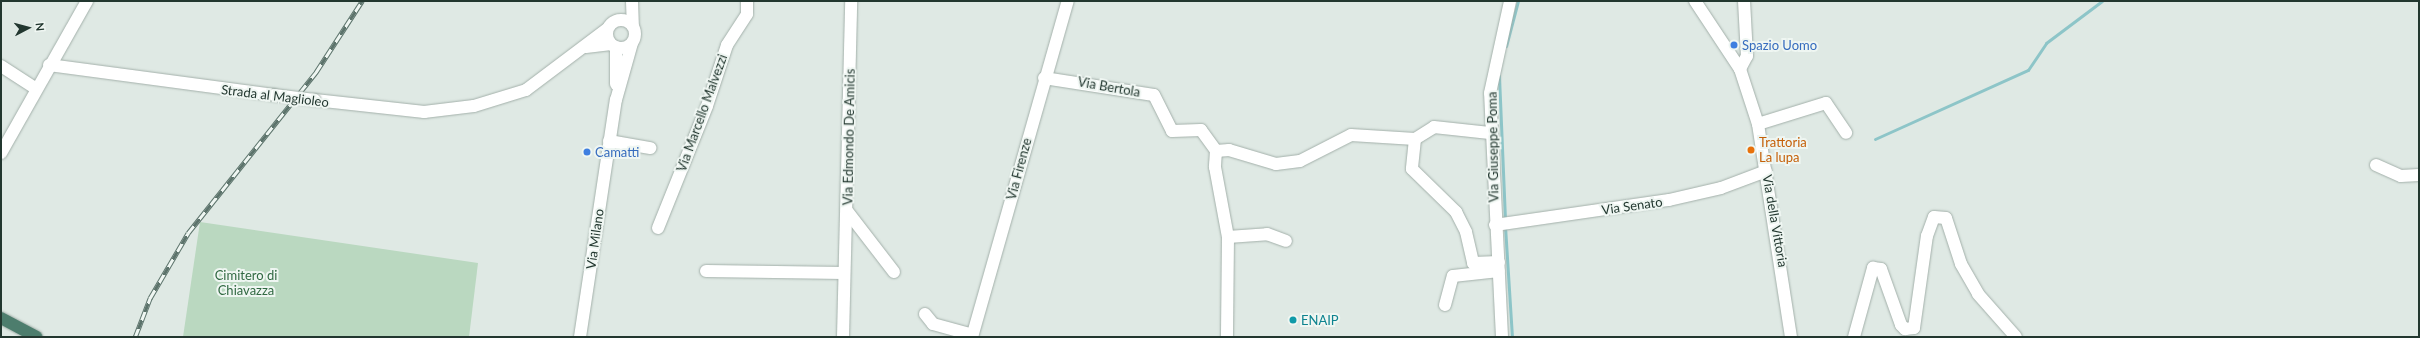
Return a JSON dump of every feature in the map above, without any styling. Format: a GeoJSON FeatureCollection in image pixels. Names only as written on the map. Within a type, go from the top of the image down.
{"type":"FeatureCollection","features":[{"type":"Feature","properties":{"kind":"highway"},"geometry":{"type":"LineString","coordinates":[[1,318],[36,337]]}},
{"type":"Feature","properties":{"kind":"street"},"geometry":{"type":"LineString","coordinates":[[1,153],[48,65],[88,1]]}},
{"type":"Feature","properties":{"kind":"street"},"geometry":{"type":"LineString","coordinates":[[628,1],[618,19],[607,29],[614,46],[632,43],[635,35],[633,26],[632,1]]}},
{"type":"Feature","properties":{"kind":"street","name":"Via Marcello Malvezzi"},"geometry":{"type":"LineString","coordinates":[[658,228],[707,106],[727,45],[746,14],[747,1]]}},
{"type":"Feature","properties":{"kind":"street","name":"Via Edmondo De Amicis"},"geometry":{"type":"LineString","coordinates":[[843,337],[851,1]]}},
{"type":"Feature","properties":{"kind":"street","name":"Via Firenze"},"geometry":{"type":"LineString","coordinates":[[972,336],[1044,78],[1068,1]]}},
{"type":"Feature","properties":{"kind":"street","name":"Via Giuseppe Poma"},"geometry":{"type":"LineString","coordinates":[[1502,337],[1490,133],[1490,93],[1510,1]]}},
{"type":"Feature","properties":{"kind":"street","name":"Via della Vittoria"},"geometry":{"type":"LineString","coordinates":[[1695,1],[1740,69],[1758,124],[1791,337]]}},
{"type":"Feature","properties":{"kind":"street"},"geometry":{"type":"LineString","coordinates":[[1740,69],[1747,56],[1744,1]]}},
{"type":"Feature","properties":{"kind":"street"},"geometry":{"type":"LineString","coordinates":[[618,19],[633,26]]}},
{"type":"Feature","properties":{"kind":"street","name":"Strada al Maglioleo"},"geometry":{"type":"LineString","coordinates":[[48,65],[404,111],[457,110],[526,90],[586,47],[607,29]]}},
{"type":"Feature","properties":{"kind":"street","name":"Via Milano"},"geometry":{"type":"LineString","coordinates":[[580,337],[616,100],[632,43]]}},
{"type":"Feature","properties":{"kind":"street","name":"Strada al Maglioleo"},"geometry":{"type":"LineString","coordinates":[[586,47],[614,46]]}},
{"type":"Feature","properties":{"kind":"street","name":"Via Milano"},"geometry":{"type":"LineString","coordinates":[[614,46],[616,100]]}},
{"type":"Feature","properties":{"kind":"street"},"geometry":{"type":"LineString","coordinates":[[1,66],[36,88]]}},
{"type":"Feature","properties":{"kind":"street","name":"Via Bertola"},"geometry":{"type":"LineString","coordinates":[[1044,78],[1154,95],[1172,131],[1201,130],[1216,150]]}},
{"type":"Feature","properties":{"kind":"street"},"geometry":{"type":"LineString","coordinates":[[1758,124],[1826,103],[1846,133]]}},
{"type":"Feature","properties":{"kind":"street"},"geometry":{"type":"LineString","coordinates":[[1228,337],[1228,237],[1215,167],[1216,150],[1229,150],[1276,164],[1300,161],[1351,135],[1415,139],[1434,127],[1490,133]]}},
{"type":"Feature","properties":{"kind":"street"},"geometry":{"type":"LineString","coordinates":[[1415,139],[1412,169],[1456,212],[1466,232],[1473,263],[1499,266]]}},
{"type":"Feature","properties":{"kind":"street"},"geometry":{"type":"LineString","coordinates":[[610,141],[650,148]]}},
{"type":"Feature","properties":{"kind":"street"},"geometry":{"type":"LineString","coordinates":[[2376,165],[2401,176],[2419,175]]}},
{"type":"Feature","properties":{"kind":"street","name":"Via Senato"},"geometry":{"type":"LineString","coordinates":[[1495,225],[1669,200],[1721,188],[1766,171]]}},
{"type":"Feature","properties":{"kind":"street"},"geometry":{"type":"LineString","coordinates":[[847,210],[894,272]]}},
{"type":"Feature","properties":{"kind":"street"},"geometry":{"type":"LineString","coordinates":[[1854,337],[1873,268],[1881,269],[1901,325],[1905,329],[1914,328],[1927,236],[1934,217],[1946,218],[1964,270],[1978,294],[2016,337]]}},
{"type":"Feature","properties":{"kind":"street"},"geometry":{"type":"LineString","coordinates":[[1228,237],[1267,234],[1286,241]]}},
{"type":"Feature","properties":{"kind":"street"},"geometry":{"type":"LineString","coordinates":[[1445,305],[1453,276],[1499,266]]}},
{"type":"Feature","properties":{"kind":"street"},"geometry":{"type":"LineString","coordinates":[[706,271],[844,273]]}},
{"type":"Feature","properties":{"kind":"street"},"geometry":{"type":"LineString","coordinates":[[925,314],[933,324],[972,336]]}},
{"type":"Feature","properties":{"kind":"green space","name":"Cimitero di Chiavazza"},"geometry":{"type":"Polygon","coordinates":[[[200,222],[478,263],[469,337],[183,337],[200,222]]]}},
{"type":"Feature","properties":{"kind":"waterway"},"geometry":{"type":"LineString","coordinates":[[1506,46],[1518,1]]}},
{"type":"Feature","properties":{"kind":"waterway"},"geometry":{"type":"LineString","coordinates":[[1875,139],[2028,70],[2046,43],[2102,1]]}},
{"type":"Feature","properties":{"kind":"waterway"},"geometry":{"type":"LineString","coordinates":[[1499,76],[1505,221]]}},
{"type":"Feature","properties":{"kind":"waterway"},"geometry":{"type":"LineString","coordinates":[[1505,226],[1512,337]]}},
{"type":"Feature","properties":{"kind":"railway"},"geometry":{"type":"LineString","coordinates":[[135,337],[150,298],[188,233],[316,72],[362,1]]}},
{"type":"Feature","properties":{"kind":"place","name":"Spazio Uomo"},"geometry":{"type":"Point","coordinates":[1734,45]}},
{"type":"Feature","properties":{"kind":"place","name":"Trattoria La lupa"},"geometry":{"type":"Point","coordinates":[1751,150]}},
{"type":"Feature","properties":{"kind":"place","name":"Camatti"},"geometry":{"type":"Point","coordinates":[587,152]}},
{"type":"Feature","properties":{"kind":"place","name":"ENAIP"},"geometry":{"type":"Point","coordinates":[1293,320]}}]}
